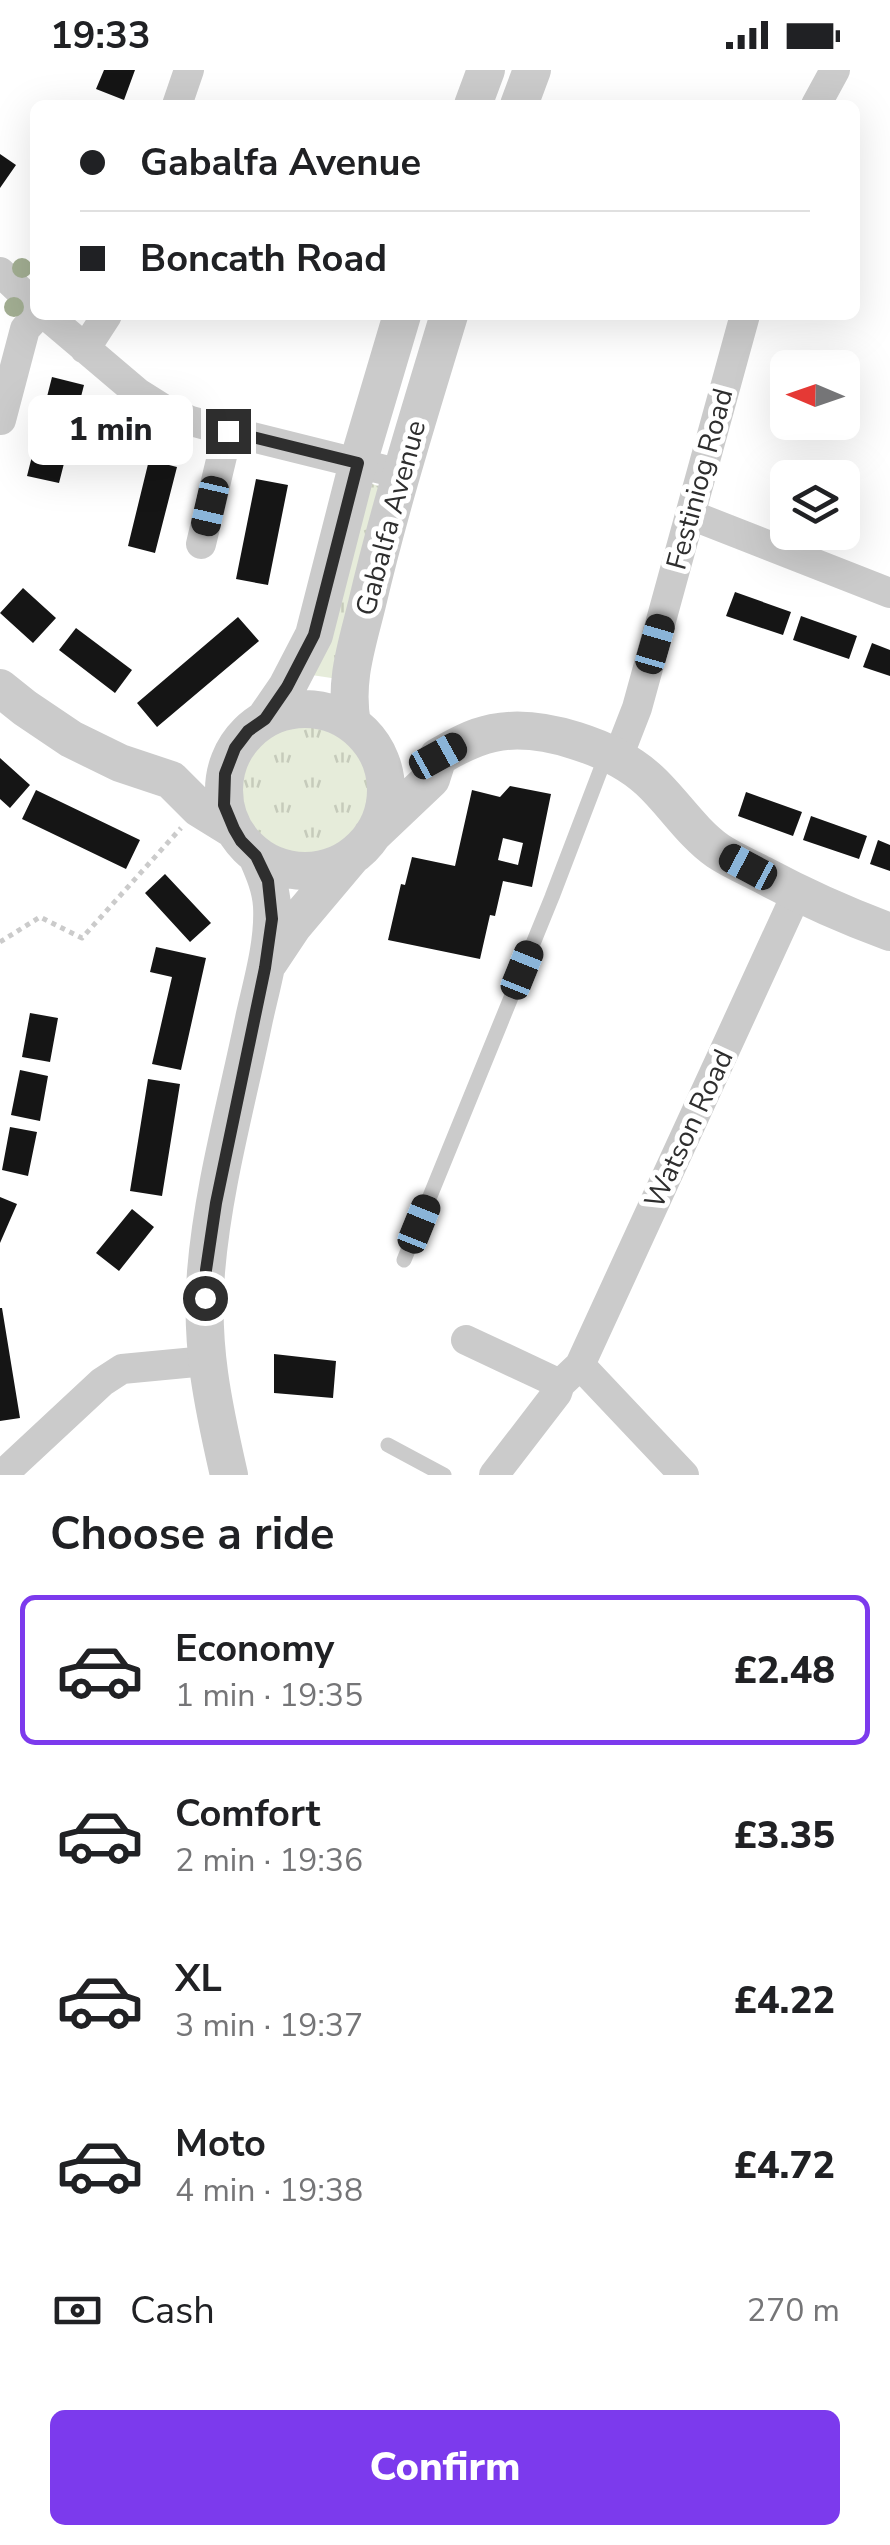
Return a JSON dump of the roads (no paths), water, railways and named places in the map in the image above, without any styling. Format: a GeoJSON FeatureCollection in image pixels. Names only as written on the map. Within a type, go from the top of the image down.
{"type":"FeatureCollection","features":[{"type":"Feature","properties":{"kind":"street"},"geometry":{"type":"LineString","coordinates":[[179,100],[189,70]]}},
{"type":"Feature","properties":{"kind":"street"},"geometry":{"type":"LineString","coordinates":[[476,100],[486,70]]}},
{"type":"Feature","properties":{"kind":"street"},"geometry":{"type":"LineString","coordinates":[[520,100],[532,70]]}},
{"type":"Feature","properties":{"kind":"street"},"geometry":{"type":"LineString","coordinates":[[819,100],[835,70]]}},
{"type":"Feature","properties":{"kind":"street"},"geometry":{"type":"LineString","coordinates":[[0,272],[30,299]]}},
{"type":"Feature","properties":{"kind":"street"},"geometry":{"type":"LineString","coordinates":[[1,420],[26,328],[33,320]]}},
{"type":"Feature","properties":{"kind":"street"},"geometry":{"type":"LineString","coordinates":[[52,320],[138,393],[165,410],[191,421],[400,474]]}},
{"type":"Feature","properties":{"kind":"street"},"geometry":{"type":"LineString","coordinates":[[85,350],[104,320]]}},
{"type":"Feature","properties":{"kind":"street","name":"Gabalfa Avenue"},"geometry":{"type":"LineString","coordinates":[[265,719],[314,635],[358,463],[401,320]]}},
{"type":"Feature","properties":{"kind":"street","name":"Gabalfa Avenue"},"geometry":{"type":"LineString","coordinates":[[363,736],[348,689],[400,474],[447,320]]}},
{"type":"Feature","properties":{"kind":"street","name":"Festiniog Road"},"geometry":{"type":"LineString","coordinates":[[611,755],[631,726],[637,708],[744,320]]}},
{"type":"Feature","properties":{"kind":"street"},"geometry":{"type":"LineString","coordinates":[[202,544],[228,431]]}},
{"type":"Feature","properties":{"kind":"street"},"geometry":{"type":"LineString","coordinates":[[691,515],[890,593]]}},
{"type":"Feature","properties":{"kind":"street"},"geometry":{"type":"LineString","coordinates":[[0,688],[71,739],[120,763],[171,780],[200,808],[245,842],[275,866],[302,872],[329,868],[362,845],[382,814],[386,792],[383,769],[363,736],[332,713],[309,709],[286,711],[248,731],[235,748],[225,774],[224,805],[245,842],[268,881],[272,901],[265,968],[216,1203],[206,1270],[206,1360],[229,1475]]}},
{"type":"Feature","properties":{"kind":"street"},"geometry":{"type":"LineString","coordinates":[[363,736],[438,756],[476,738],[513,730],[550,735],[611,755],[625,761],[653,784],[723,854],[797,893],[890,932]]}},
{"type":"Feature","properties":{"kind":"street"},"geometry":{"type":"LineString","coordinates":[[171,780],[235,748]]}},
{"type":"Feature","properties":{"kind":"street"},"geometry":{"type":"LineString","coordinates":[[265,968],[294,926],[362,845],[431,778],[438,756]]}},
{"type":"Feature","properties":{"kind":"street","name":"Watson Road"},"geometry":{"type":"LineString","coordinates":[[494,1475],[570,1374],[797,893]]}},
{"type":"Feature","properties":{"kind":"street"},"geometry":{"type":"LineString","coordinates":[[466,1340],[570,1374],[684,1475]]}},
{"type":"Feature","properties":{"kind":"street"},"geometry":{"type":"LineString","coordinates":[[2,1475],[102,1382],[122,1369],[206,1360]]}},
{"type":"Feature","properties":{"kind":"lane"},"geometry":{"type":"LineString","coordinates":[[404,1260],[611,755]]}},
{"type":"Feature","properties":{"kind":"lane"},"geometry":{"type":"LineString","coordinates":[[388,1445],[444,1475]]}}]}
